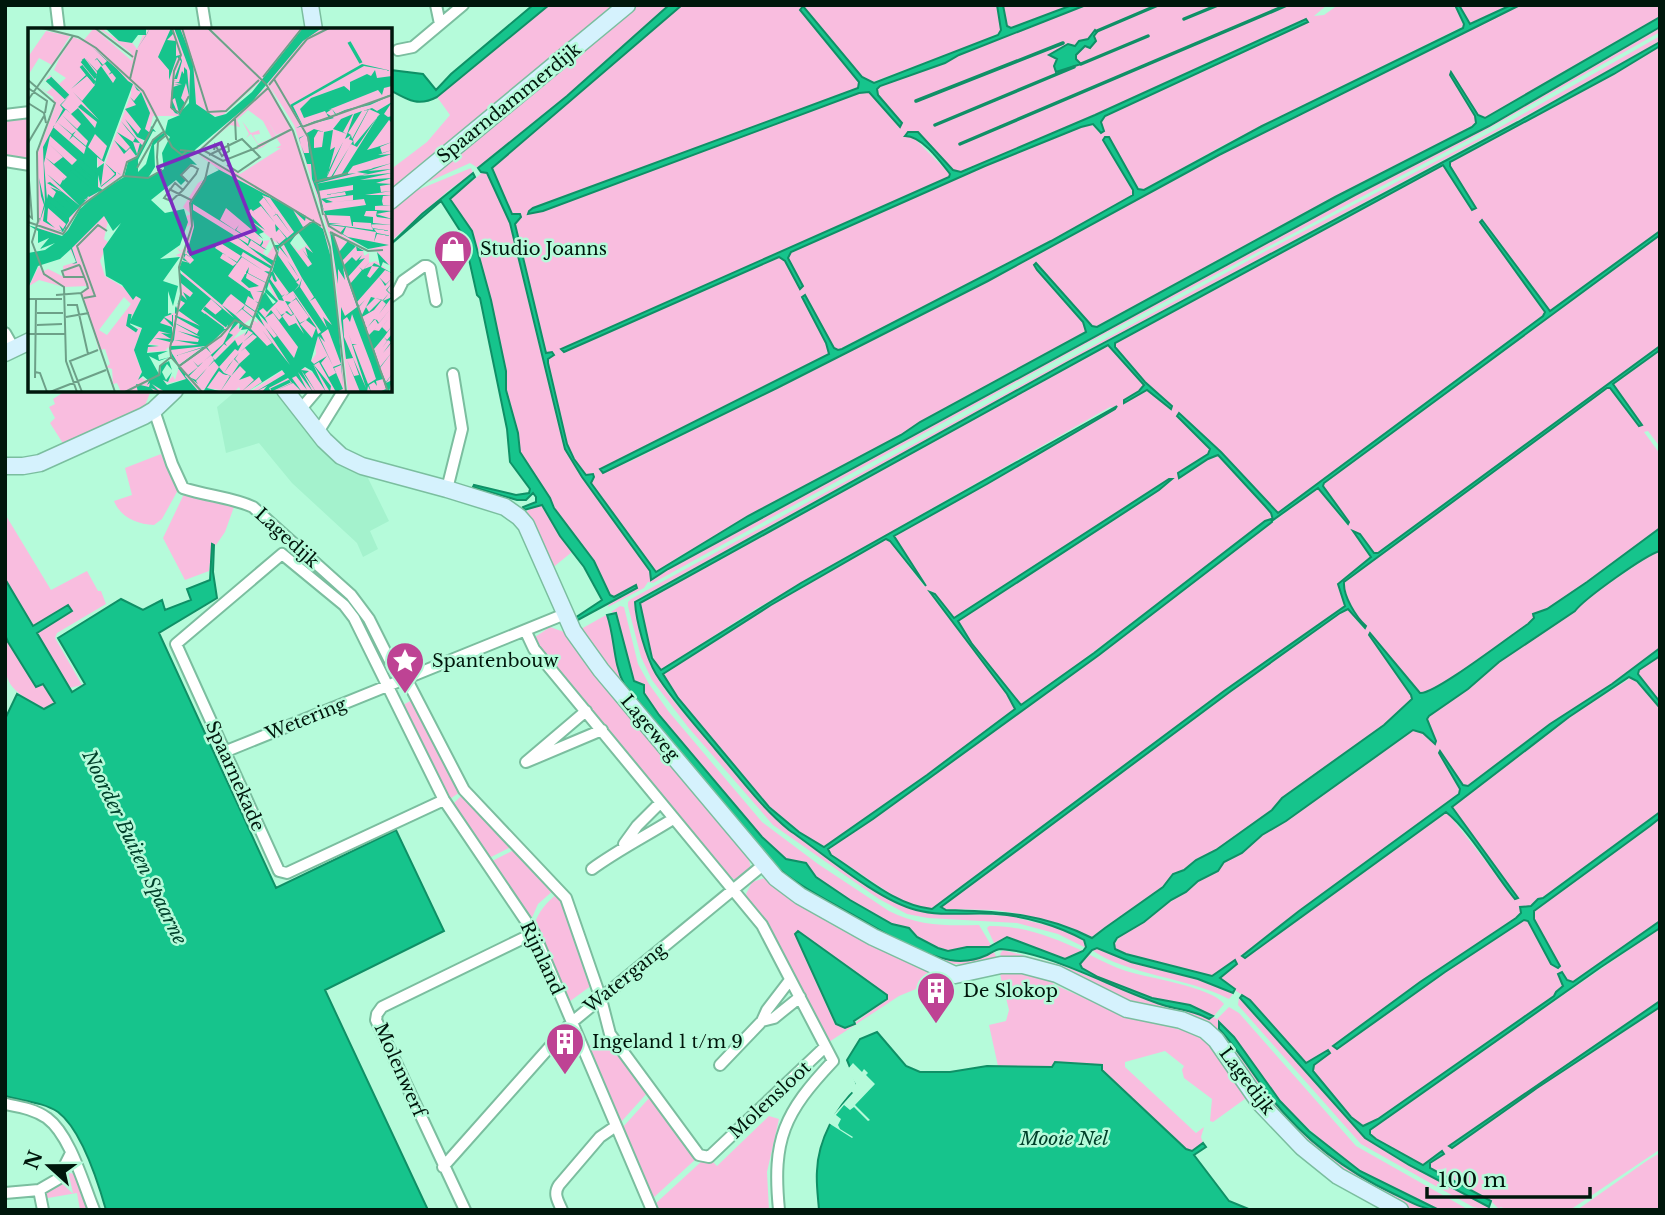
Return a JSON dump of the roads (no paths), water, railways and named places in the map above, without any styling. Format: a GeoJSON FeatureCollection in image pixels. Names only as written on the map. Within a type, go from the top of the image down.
{"type":"FeatureCollection","features":[{"type":"Feature","properties":{"kind":"street"},"geometry":{"type":"LineString","coordinates":[[56,5],[59,28]]}},
{"type":"Feature","properties":{"kind":"street"},"geometry":{"type":"LineString","coordinates":[[202,5],[206,28]]}},
{"type":"Feature","properties":{"kind":"street"},"geometry":{"type":"LineString","coordinates":[[310,5],[314,28]]}},
{"type":"Feature","properties":{"kind":"street"},"geometry":{"type":"LineString","coordinates":[[436,5],[440,24]]}},
{"type":"Feature","properties":{"kind":"street"},"geometry":{"type":"LineString","coordinates":[[398,50],[412,47],[463,5]]}},
{"type":"Feature","properties":{"kind":"street","name":"Spaarndammerdijk"},"geometry":{"type":"LineString","coordinates":[[392,199],[627,5]]}},
{"type":"Feature","properties":{"kind":"street"},"geometry":{"type":"LineString","coordinates":[[5,115],[28,112]]}},
{"type":"Feature","properties":{"kind":"street"},"geometry":{"type":"LineString","coordinates":[[5,161],[28,165]]}},
{"type":"Feature","properties":{"kind":"street"},"geometry":{"type":"LineString","coordinates":[[392,296],[403,281],[424,265],[430,268],[436,301]]}},
{"type":"Feature","properties":{"kind":"street"},"geometry":{"type":"LineString","coordinates":[[5,333],[10,351],[28,342]]}},
{"type":"Feature","properties":{"kind":"street"},"geometry":{"type":"LineString","coordinates":[[447,488],[462,429],[453,374]]}},
{"type":"Feature","properties":{"kind":"street"},"geometry":{"type":"LineString","coordinates":[[5,466],[40,463],[155,410],[173,392]]}},
{"type":"Feature","properties":{"kind":"street","name":"Lageweg"},"geometry":{"type":"LineString","coordinates":[[286,392],[341,456],[362,466],[447,488],[505,507],[519,517],[526,525],[573,631],[601,670],[763,865],[800,896],[890,945],[955,975]]}},
{"type":"Feature","properties":{"kind":"street"},"geometry":{"type":"LineString","coordinates":[[300,410],[315,392]]}},
{"type":"Feature","properties":{"kind":"street"},"geometry":{"type":"LineString","coordinates":[[318,432],[343,392]]}},
{"type":"Feature","properties":{"kind":"street","name":"Lagedijk"},"geometry":{"type":"LineString","coordinates":[[155,410],[172,464],[183,488],[238,500],[253,507],[351,595],[369,619],[389,659]]}},
{"type":"Feature","properties":{"kind":"street","name":"Lagedijk"},"geometry":{"type":"LineString","coordinates":[[282,554],[344,605],[354,618],[389,687]]}},
{"type":"Feature","properties":{"kind":"street","name":"Spaarnekade"},"geometry":{"type":"LineString","coordinates":[[282,554],[176,643],[279,871],[287,873],[444,800]]}},
{"type":"Feature","properties":{"kind":"street"},"geometry":{"type":"LineString","coordinates":[[389,687],[565,614]]}},
{"type":"Feature","properties":{"kind":"street"},"geometry":{"type":"LineString","coordinates":[[526,632],[534,649],[762,925],[825,1047]]}},
{"type":"Feature","properties":{"kind":"street"},"geometry":{"type":"LineString","coordinates":[[407,680],[464,790],[566,898],[601,999]]}},
{"type":"Feature","properties":{"kind":"street","name":"Wetering"},"geometry":{"type":"LineString","coordinates":[[224,752],[389,687]]}},
{"type":"Feature","properties":{"kind":"street","name":"Rijnland"},"geometry":{"type":"LineString","coordinates":[[389,687],[444,800],[534,933],[651,1207]]}},
{"type":"Feature","properties":{"kind":"street"},"geometry":{"type":"LineString","coordinates":[[586,711],[526,762],[602,730]]}},
{"type":"Feature","properties":{"kind":"street"},"geometry":{"type":"LineString","coordinates":[[622,847],[637,826],[660,803]]}},
{"type":"Feature","properties":{"kind":"street"},"geometry":{"type":"LineString","coordinates":[[592,869],[622,847],[673,819]]}},
{"type":"Feature","properties":{"kind":"street","name":"Watergang"},"geometry":{"type":"LineString","coordinates":[[443,1167],[571,1023],[763,865]]}},
{"type":"Feature","properties":{"kind":"street","name":"Molenwerf"},"geometry":{"type":"LineString","coordinates":[[465,1210],[376,1020],[377,1014],[382,1007],[534,933]]}},
{"type":"Feature","properties":{"kind":"street","name":"Lagedijk"},"geometry":{"type":"LineString","coordinates":[[955,975],[1001,965],[1023,965],[1057,974],[1126,1009],[1181,1020],[1205,1031],[1216,1040],[1259,1102],[1302,1147],[1338,1177],[1400,1210]]}},
{"type":"Feature","properties":{"kind":"street"},"geometry":{"type":"LineString","coordinates":[[720,1065],[762,1021],[790,980]]}},
{"type":"Feature","properties":{"kind":"street"},"geometry":{"type":"LineString","coordinates":[[762,1021],[774,1018],[800,997]]}},
{"type":"Feature","properties":{"kind":"street","name":"Molensloot"},"geometry":{"type":"LineString","coordinates":[[601,999],[610,1034],[702,1157],[709,1157],[825,1047],[833,1061],[804,1094],[787,1122],[779,1142],[779,1210]]}},
{"type":"Feature","properties":{"kind":"street"},"geometry":{"type":"LineString","coordinates":[[5,1104],[34,1110],[49,1119],[71,1153],[94,1210]]}},
{"type":"Feature","properties":{"kind":"street"},"geometry":{"type":"LineString","coordinates":[[562,1210],[556,1196],[559,1185],[600,1137],[616,1126]]}},
{"type":"Feature","properties":{"kind":"street"},"geometry":{"type":"LineString","coordinates":[[5,1193],[38,1190],[58,1179],[71,1153]]}},
{"type":"Feature","properties":{"kind":"street"},"geometry":{"type":"LineString","coordinates":[[38,1190],[43,1210]]}},
{"type":"Feature","properties":{"kind":"water"},"geometry":{"type":"Polygon","coordinates":[[[533,5],[549,5],[437,97],[419,102],[392,91],[392,70],[423,74],[436,90],[451,74],[533,5]]]}},
{"type":"Feature","properties":{"kind":"water"},"geometry":{"type":"Polygon","coordinates":[[[669,5],[682,5],[492,168],[512,214],[520,214],[521,217],[515,224],[546,353],[552,352],[554,355],[548,359],[548,363],[567,444],[586,475],[593,474],[591,483],[656,572],[748,516],[1086,332],[1083,322],[1037,270],[1034,265],[1036,263],[1092,326],[1097,327],[1335,197],[1472,127],[1476,123],[1475,116],[1450,75],[1451,72],[1478,115],[1485,118],[1660,17],[1660,27],[1489,126],[1355,195],[651,580],[650,571],[565,449],[510,223],[487,173],[478,168],[567,96],[669,5]]]}},
{"type":"Feature","properties":{"kind":"water"},"geometry":{"type":"Polygon","coordinates":[[[997,5],[1003,5],[1007,26],[1011,28],[1072,5],[1086,5],[945,63],[880,86],[877,89],[878,95],[902,123],[900,127],[869,92],[859,93],[543,211],[528,214],[533,208],[858,88],[859,82],[800,10],[803,6],[862,77],[874,83],[998,35],[1001,30],[997,5]]]}},
{"type":"Feature","properties":{"kind":"water"},"geometry":{"type":"Polygon","coordinates":[[[1455,5],[1459,5],[1470,24],[1511,5],[1520,5],[1219,155],[988,281],[777,388],[603,473],[600,469],[829,354],[802,297],[805,295],[834,348],[842,349],[1051,241],[1133,195],[1133,190],[1103,140],[1105,137],[1109,137],[1138,189],[1144,190],[1262,126],[1463,28],[1464,24],[1455,5]]]}},
{"type":"Feature","properties":{"kind":"water"},"geometry":{"type":"Polygon","coordinates":[[[1306,19],[1308,22],[1105,116],[1101,122],[1104,131],[1101,133],[1093,124],[1081,127],[985,166],[791,252],[788,258],[803,286],[800,289],[785,261],[779,257],[564,352],[561,349],[949,177],[950,174],[930,150],[918,140],[905,136],[908,132],[918,132],[953,170],[961,172],[1095,115],[1306,19]]]}},
{"type":"Feature","properties":{"kind":"water"},"geometry":{"type":"Polygon","coordinates":[[[1095,30],[1096,41],[1090,48],[1085,46],[1076,55],[1081,64],[1056,72],[1054,66],[1057,59],[1049,55],[1068,44],[1075,46],[1079,41],[1088,39],[1095,30]]]}},
{"type":"Feature","properties":{"kind":"water"},"geometry":{"type":"Polygon","coordinates":[[[1660,42],[1660,46],[1614,74],[1450,162],[1476,208],[1472,210],[1443,165],[1115,343],[1115,347],[1145,382],[1172,406],[1171,409],[1147,390],[1124,403],[1124,400],[1144,385],[1108,345],[640,603],[652,658],[661,670],[801,583],[1117,406],[894,536],[926,586],[886,539],[771,605],[663,674],[678,698],[769,807],[799,832],[824,847],[1015,709],[1007,694],[930,592],[935,594],[954,618],[1172,479],[958,621],[972,644],[1021,705],[1271,519],[1272,522],[1099,655],[828,849],[831,855],[879,888],[905,902],[932,909],[1224,691],[1345,606],[1338,584],[1371,557],[1353,531],[1360,534],[1374,553],[1378,553],[1660,346],[1660,350],[1613,384],[1642,425],[1639,426],[1610,388],[1607,388],[1344,582],[1348,600],[1365,628],[1348,609],[1340,613],[941,907],[946,910],[1002,913],[1038,918],[1074,929],[1092,938],[1163,887],[1173,874],[1216,850],[1272,810],[1282,798],[1384,725],[1412,699],[1370,633],[1420,693],[1428,691],[1472,664],[1528,624],[1534,618],[1533,614],[1547,609],[1587,582],[1660,528],[1660,551],[1615,578],[1575,611],[1499,662],[1468,689],[1429,716],[1427,719],[1435,744],[1423,733],[1413,730],[1286,821],[1262,835],[1242,853],[1224,862],[1218,871],[1198,881],[1144,922],[1117,938],[1114,943],[1115,949],[1126,954],[1212,976],[1235,960],[1237,964],[1220,978],[1235,989],[1233,993],[1198,979],[1131,962],[1097,948],[1080,964],[1098,977],[1152,998],[1190,1005],[1213,1016],[1209,1019],[1144,998],[1062,964],[1021,952],[999,949],[983,957],[964,961],[937,957],[900,941],[821,897],[772,863],[624,684],[607,615],[616,613],[634,681],[644,685],[644,693],[659,715],[762,837],[786,859],[806,863],[816,877],[850,900],[892,924],[909,928],[917,937],[948,951],[967,947],[989,947],[1007,937],[1065,959],[1083,951],[1086,947],[1084,940],[1030,919],[996,914],[936,913],[901,905],[868,887],[789,830],[751,792],[663,684],[645,649],[635,602],[1068,362],[1518,122],[1660,42]]]}},
{"type":"Feature","properties":{"kind":"water"},"geometry":{"type":"Polygon","coordinates":[[[473,173],[475,177],[450,199],[472,231],[491,300],[506,371],[506,390],[518,433],[520,452],[554,508],[594,561],[610,595],[614,597],[636,585],[637,588],[576,621],[575,618],[602,600],[584,567],[560,536],[542,505],[524,510],[523,507],[536,502],[533,493],[526,500],[517,500],[473,487],[474,485],[516,495],[529,493],[530,489],[510,462],[507,429],[480,298],[477,295],[464,237],[441,201],[392,243],[422,214],[473,173]]]}},
{"type":"Feature","properties":{"kind":"water"},"geometry":{"type":"Polygon","coordinates":[[[1482,220],[1550,311],[1660,231],[1660,235],[1324,483],[1323,486],[1348,524],[1318,488],[1273,520],[1271,513],[1218,455],[1179,478],[1178,473],[1208,454],[1210,449],[1177,416],[1179,413],[1221,452],[1278,513],[1543,316],[1545,312],[1480,222],[1482,220]]]}},
{"type":"Feature","properties":{"kind":"water","name":"Noorder Buiten Spaarne"},"geometry":{"type":"Polygon","coordinates":[[[212,544],[217,598],[159,633],[276,888],[396,830],[444,931],[325,990],[428,1210],[106,1210],[88,1157],[67,1120],[46,1106],[5,1096],[5,719],[17,694],[44,709],[55,703],[43,684],[36,687],[5,635],[5,579],[33,626],[68,605],[72,611],[37,633],[72,692],[85,684],[58,638],[121,599],[143,610],[162,600],[165,610],[191,600],[187,589],[210,580],[212,544]]]}},
{"type":"Feature","properties":{"kind":"water"},"geometry":{"type":"Polygon","coordinates":[[[1660,648],[1660,656],[1639,670],[1638,674],[1660,702],[1660,708],[1637,681],[1629,677],[1569,717],[1452,807],[1518,898],[1515,899],[1473,842],[1446,812],[1245,958],[1242,956],[1459,794],[1460,789],[1440,751],[1463,785],[1468,786],[1550,724],[1612,684],[1660,648]]]}},
{"type":"Feature","properties":{"kind":"water"},"geometry":{"type":"Polygon","coordinates":[[[1660,812],[1660,818],[1650,826],[1534,911],[1534,919],[1560,966],[1558,968],[1551,964],[1528,921],[1524,920],[1337,1049],[1333,1046],[1420,982],[1516,918],[1521,913],[1520,907],[1531,906],[1543,898],[1660,812]]]}},
{"type":"Feature","properties":{"kind":"water"},"geometry":{"type":"Polygon","coordinates":[[[1660,921],[1660,928],[1370,1130],[1370,1134],[1376,1139],[1423,1165],[1442,1151],[1444,1154],[1430,1163],[1430,1168],[1491,1201],[1489,1207],[1409,1165],[1365,1138],[1240,998],[1242,995],[1250,1000],[1306,1063],[1328,1050],[1330,1053],[1314,1065],[1313,1071],[1351,1117],[1363,1126],[1378,1119],[1554,996],[1563,986],[1558,974],[1562,972],[1567,980],[1573,982],[1660,921]]]}},
{"type":"Feature","properties":{"kind":"water"},"geometry":{"type":"Polygon","coordinates":[[[798,931],[887,995],[887,999],[854,1021],[855,1024],[845,1028],[836,1024],[795,934],[798,931]]]}},
{"type":"Feature","properties":{"kind":"water"},"geometry":{"type":"Polygon","coordinates":[[[1660,1001],[1660,1007],[1452,1148],[1449,1146],[1660,1001]]]}},
{"type":"Feature","properties":{"kind":"water"},"geometry":{"type":"Polygon","coordinates":[[[1219,1022],[1234,1037],[1280,1101],[1309,1131],[1360,1171],[1439,1210],[1416,1205],[1377,1185],[1343,1165],[1312,1141],[1271,1098],[1219,1029],[1219,1022]]]}},
{"type":"Feature","properties":{"kind":"water","name":"Mooie Nel"},"geometry":{"type":"Polygon","coordinates":[[[877,1032],[906,1066],[920,1072],[950,1072],[987,1066],[1052,1067],[1055,1062],[1102,1065],[1102,1070],[1186,1149],[1192,1151],[1203,1143],[1206,1147],[1194,1155],[1229,1201],[1251,1210],[819,1210],[817,1176],[821,1148],[842,1104],[858,1087],[847,1060],[860,1039],[877,1032]]]}},
{"type":"Feature","properties":{"kind":"waterway"},"geometry":{"type":"LineString","coordinates":[[1097,31],[1158,5]]}},
{"type":"Feature","properties":{"kind":"waterway"},"geometry":{"type":"LineString","coordinates":[[1184,19],[1218,5]]}},
{"type":"Feature","properties":{"kind":"waterway"},"geometry":{"type":"LineString","coordinates":[[960,144],[1287,5]]}},
{"type":"Feature","properties":{"kind":"waterway"},"geometry":{"type":"LineString","coordinates":[[1081,64],[1148,36]]}},
{"type":"Feature","properties":{"kind":"waterway"},"geometry":{"type":"LineString","coordinates":[[916,101],[1063,43]]}},
{"type":"Feature","properties":{"kind":"waterway"},"geometry":{"type":"LineString","coordinates":[[935,125],[1074,67]]}},
{"type":"Feature","properties":{"kind":"place","name":"Studio Joanns"},"geometry":{"type":"Point","coordinates":[453,283]}},
{"type":"Feature","properties":{"kind":"place","name":"Spantenbouw"},"geometry":{"type":"Point","coordinates":[405,695]}},
{"type":"Feature","properties":{"kind":"place","name":"De Slokop"},"geometry":{"type":"Point","coordinates":[936,1025]}},
{"type":"Feature","properties":{"kind":"place","name":"Ingeland 1 t/m 9"},"geometry":{"type":"Point","coordinates":[565,1076]}}]}
